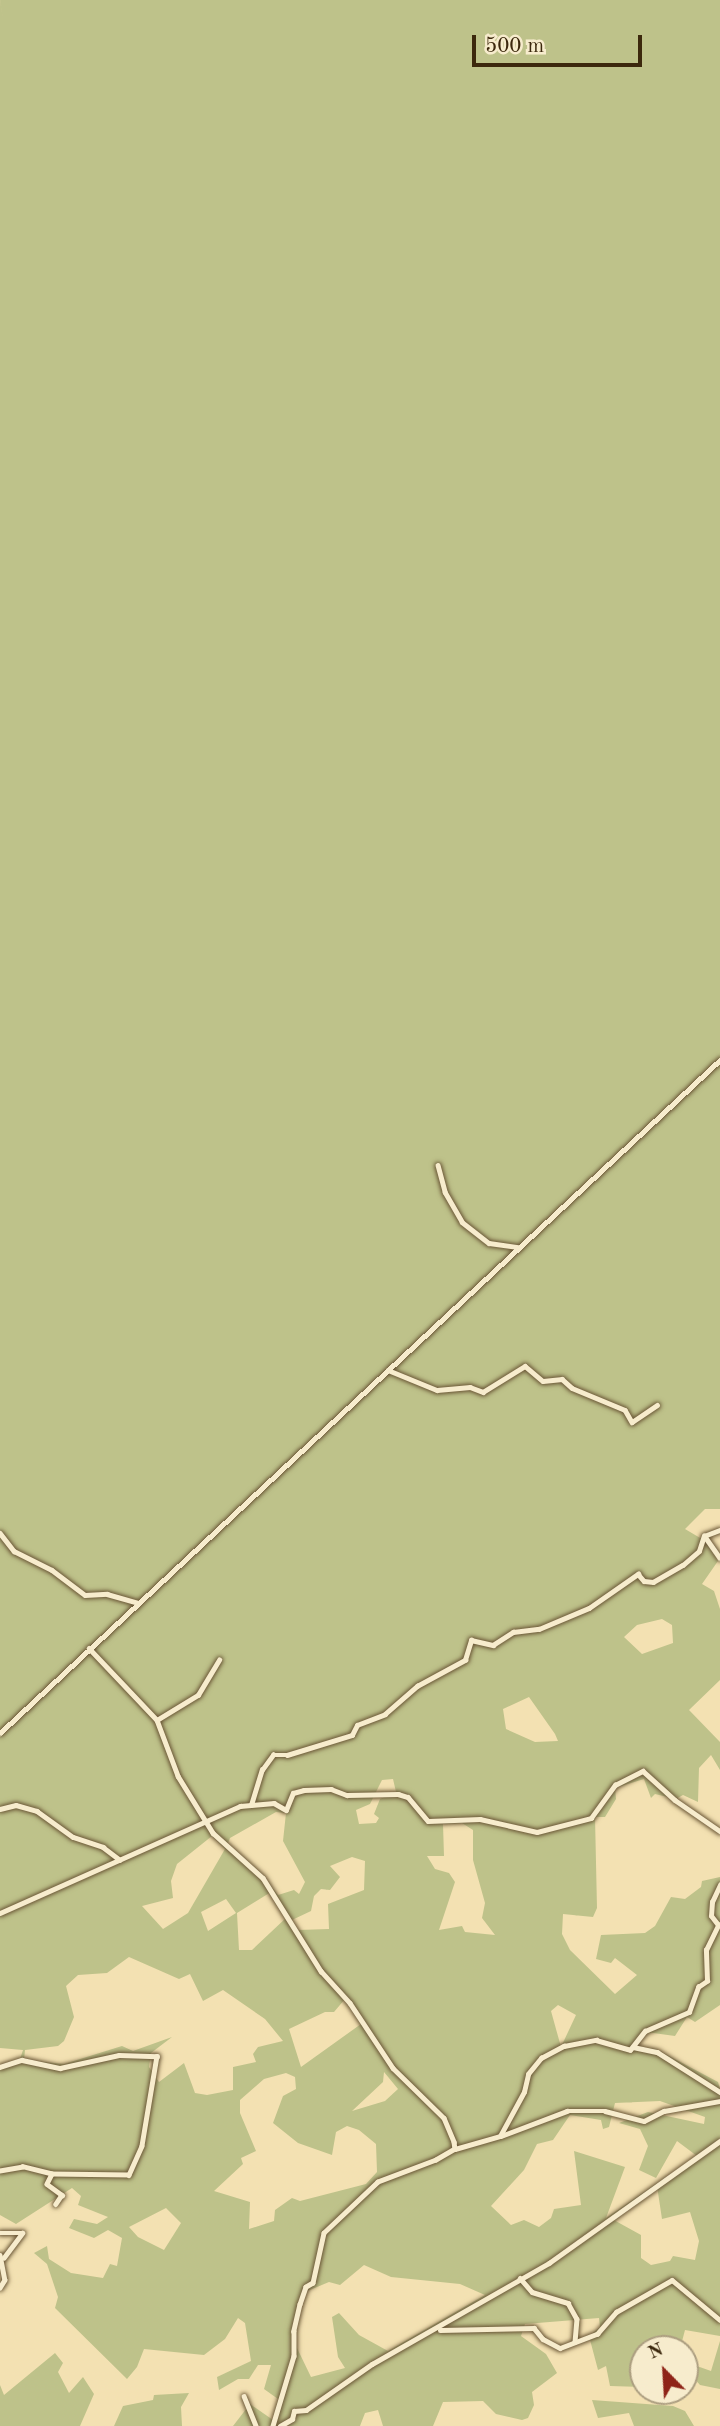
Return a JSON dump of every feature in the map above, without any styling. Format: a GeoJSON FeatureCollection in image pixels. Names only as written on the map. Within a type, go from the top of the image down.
{"type":"FeatureCollection","features":[{"type":"Feature","properties":{"kind":"street"},"geometry":{"type":"LineString","coordinates":[[0,1732],[720,1060]]}},
{"type":"Feature","properties":{"kind":"street"},"geometry":{"type":"LineString","coordinates":[[438,1165],[445,1192],[462,1222],[495,1246],[519,1247]]}},
{"type":"Feature","properties":{"kind":"street"},"geometry":{"type":"LineString","coordinates":[[388,1370],[437,1390],[470,1387],[483,1392],[525,1366],[543,1381],[562,1379],[572,1388],[625,1410],[632,1422],[657,1405]]}},
{"type":"Feature","properties":{"kind":"street"},"geometry":{"type":"LineString","coordinates":[[251,1805],[262,1770],[273,1755],[287,1755],[352,1735],[356,1725],[385,1714],[417,1686],[465,1660],[471,1640],[494,1645],[513,1632],[539,1629],[589,1608],[638,1574],[644,1581],[653,1582],[683,1565],[706,1538],[720,1530]]}},
{"type":"Feature","properties":{"kind":"street"},"geometry":{"type":"LineString","coordinates":[[0,1533],[13,1550],[52,1570],[85,1595],[107,1594],[138,1603]]}},
{"type":"Feature","properties":{"kind":"street"},"geometry":{"type":"LineString","coordinates":[[706,1538],[720,1558]]}},
{"type":"Feature","properties":{"kind":"street"},"geometry":{"type":"LineString","coordinates":[[89,1648],[157,1720],[178,1776],[206,1821],[222,1844],[263,1878],[321,1971],[350,2003],[393,2068],[444,2118],[454,2149]]}},
{"type":"Feature","properties":{"kind":"street"},"geometry":{"type":"LineString","coordinates":[[157,1720],[198,1695],[219,1660]]}},
{"type":"Feature","properties":{"kind":"street"},"geometry":{"type":"LineString","coordinates":[[0,1913],[206,1821],[251,1805],[274,1803],[286,1810],[293,1793],[312,1790],[347,1796],[398,1794],[408,1797],[428,1821],[480,1819],[537,1832],[591,1818],[615,1785],[643,1771],[675,1800],[717,1824],[720,1832]]}},
{"type":"Feature","properties":{"kind":"street"},"geometry":{"type":"LineString","coordinates":[[0,1809],[16,1805],[37,1811],[73,1837],[103,1847],[120,1860]]}},
{"type":"Feature","properties":{"kind":"street"},"geometry":{"type":"LineString","coordinates":[[634,2047],[645,2031],[681,2019],[689,2012],[698,1987],[707,1981],[706,1950],[718,1925],[711,1916],[712,1902],[720,1885]]}},
{"type":"Feature","properties":{"kind":"street"},"geometry":{"type":"LineString","coordinates":[[500,2136],[524,2092],[528,2074],[541,2058],[564,2046],[596,2040],[624,2050],[634,2047],[657,2052],[720,2092]]}},
{"type":"Feature","properties":{"kind":"street"},"geometry":{"type":"LineString","coordinates":[[0,2067],[22,2060],[61,2068],[119,2055],[157,2056],[142,2146],[129,2175],[52,2174],[23,2167],[0,2171]]}},
{"type":"Feature","properties":{"kind":"street"},"geometry":{"type":"LineString","coordinates":[[273,2426],[295,2356],[294,2330],[300,2304],[306,2287],[313,2283],[324,2233],[378,2182],[454,2149],[500,2136],[567,2111],[605,2112],[640,2121],[664,2111],[720,2101]]}},
{"type":"Feature","properties":{"kind":"street"},"geometry":{"type":"LineString","coordinates":[[281,2426],[292,2419],[293,2411],[306,2410],[372,2364],[436,2330],[549,2263],[720,2141]]}},
{"type":"Feature","properties":{"kind":"street"},"geometry":{"type":"LineString","coordinates":[[52,2174],[47,2184],[62,2195],[56,2204]]}},
{"type":"Feature","properties":{"kind":"street"},"geometry":{"type":"LineString","coordinates":[[0,2233],[23,2233],[2,2256],[5,2280],[0,2288]]}},
{"type":"Feature","properties":{"kind":"street"},"geometry":{"type":"LineString","coordinates":[[520,2278],[532,2292],[568,2303],[577,2319],[575,2342]]}},
{"type":"Feature","properties":{"kind":"street"},"geometry":{"type":"LineString","coordinates":[[436,2330],[534,2328],[554,2347],[597,2334],[616,2312],[672,2280],[720,2320]]}},
{"type":"Feature","properties":{"kind":"street"},"geometry":{"type":"LineString","coordinates":[[244,2396],[256,2426]]}},
{"type":"Feature","properties":{"kind":"green space"},"geometry":{"type":"Polygon","coordinates":[[[0,0],[720,0],[720,1509],[705,1509],[685,1529],[707,1542],[718,1561],[702,1584],[714,1591],[720,1609],[720,1680],[689,1710],[720,1742],[720,1770],[711,1755],[699,1768],[698,1802],[683,1795],[676,1799],[655,1794],[651,1798],[644,1779],[615,1788],[616,1799],[605,1817],[595,1817],[597,1908],[593,1917],[563,1914],[562,1934],[570,1950],[615,1994],[637,1975],[615,1958],[611,1963],[596,1959],[601,1935],[645,1933],[655,1926],[671,1897],[685,1899],[701,1887],[702,1881],[720,1877],[720,2005],[695,2022],[687,2017],[675,2036],[646,2032],[635,2046],[656,2049],[718,2082],[720,2336],[685,2330],[684,2335],[629,2335],[629,2387],[610,2386],[606,2366],[598,2370],[589,2336],[600,2327],[599,2318],[525,2324],[521,2336],[546,2354],[557,2373],[532,2392],[534,2405],[528,2418],[522,2420],[496,2414],[483,2401],[443,2402],[433,2426],[383,2426],[378,2410],[365,2413],[360,2426],[233,2426],[250,2404],[273,2420],[278,2399],[264,2389],[271,2365],[258,2365],[249,2379],[238,2379],[219,2390],[217,2377],[251,2361],[245,2323],[238,2318],[225,2339],[204,2355],[144,2349],[137,2367],[127,2379],[55,2308],[58,2297],[47,2264],[34,2253],[47,2246],[49,2259],[71,2273],[103,2278],[110,2264],[117,2266],[122,2238],[108,2230],[94,2238],[69,2228],[74,2219],[97,2224],[108,2217],[78,2205],[81,2196],[72,2188],[16,2224],[0,2215],[0,2066],[20,2059],[23,2050],[0,2048],[0,0]],[[662,1619],[637,1625],[624,1637],[642,1654],[673,1643],[672,1625],[662,1619]],[[529,1697],[503,1709],[506,1729],[535,1742],[558,1741],[529,1697]],[[393,1779],[382,1780],[370,1804],[356,1810],[359,1824],[376,1823],[379,1818],[374,1814],[380,1799],[396,1792],[393,1779]],[[276,1812],[230,1838],[227,1846],[260,1872],[278,1895],[294,1890],[299,1894],[305,1882],[283,1841],[286,1813],[276,1812]],[[462,1823],[443,1824],[444,1856],[427,1856],[435,1869],[449,1873],[455,1882],[439,1930],[462,1926],[465,1932],[495,1935],[482,1918],[485,1903],[473,1860],[473,1830],[462,1823]],[[212,1836],[177,1864],[171,1881],[173,1898],[142,1906],[163,1929],[188,1913],[225,1849],[212,1836]],[[352,1857],[330,1866],[340,1877],[330,1890],[321,1889],[314,1896],[311,1911],[292,1920],[298,1930],[329,1929],[328,1904],[364,1890],[365,1861],[352,1857]],[[271,1892],[237,1913],[239,1950],[252,1950],[287,1917],[271,1892]],[[226,1899],[201,1912],[208,1931],[236,1913],[226,1899]],[[129,1957],[107,1973],[78,1975],[66,1986],[74,2017],[64,2041],[58,2046],[25,2050],[24,2060],[64,2064],[122,2046],[133,2051],[172,2037],[151,2053],[149,2067],[159,2082],[184,2063],[195,2093],[207,2095],[233,2090],[233,2067],[256,2062],[253,2054],[258,2047],[283,2041],[265,2019],[223,1990],[203,2001],[190,1974],[179,1979],[129,1957]],[[345,1999],[334,2012],[325,2012],[289,2029],[301,2067],[361,2024],[345,1999]],[[558,2005],[551,2011],[561,2047],[576,2015],[558,2005]],[[384,2072],[383,2082],[352,2111],[385,2101],[398,2089],[384,2072]],[[286,2073],[264,2079],[240,2100],[240,2113],[256,2151],[241,2158],[243,2164],[214,2191],[250,2202],[249,2229],[274,2221],[275,2210],[292,2198],[300,2201],[366,2184],[377,2172],[376,2144],[359,2130],[347,2126],[336,2132],[332,2155],[298,2143],[273,2123],[283,2096],[296,2089],[295,2077],[286,2073]],[[660,2101],[615,2103],[609,2127],[603,2129],[601,2120],[570,2115],[553,2140],[537,2144],[524,2170],[491,2206],[511,2225],[524,2220],[539,2227],[551,2218],[554,2209],[581,2205],[574,2151],[625,2167],[606,2218],[697,2156],[677,2141],[656,2178],[639,2170],[648,2146],[640,2129],[619,2123],[648,2112],[704,2124],[705,2117],[660,2101]],[[657,2186],[612,2219],[641,2235],[641,2258],[651,2265],[670,2261],[673,2256],[695,2260],[699,2241],[690,2212],[662,2219],[657,2186]],[[166,2208],[129,2227],[138,2237],[164,2250],[181,2223],[166,2208]],[[364,2265],[340,2285],[329,2282],[305,2292],[295,2331],[297,2348],[311,2377],[345,2368],[338,2357],[332,2317],[339,2313],[359,2335],[388,2351],[485,2295],[460,2284],[391,2277],[364,2265]]]}},
{"type":"Feature","properties":{"kind":"green space"},"geometry":{"type":"Polygon","coordinates":[[[720,2341],[720,2389],[699,2384],[699,2367],[711,2371],[720,2341]]]}},
{"type":"Feature","properties":{"kind":"green space"},"geometry":{"type":"Polygon","coordinates":[[[55,2353],[63,2363],[58,2372],[69,2393],[83,2377],[94,2394],[80,2426],[0,2426],[0,2385],[4,2395],[55,2353]]]}},
{"type":"Feature","properties":{"kind":"green space"},"geometry":{"type":"Polygon","coordinates":[[[189,2393],[181,2407],[182,2426],[114,2426],[123,2406],[153,2400],[154,2395],[189,2393]]]}},
{"type":"Feature","properties":{"kind":"green space"},"geometry":{"type":"Polygon","coordinates":[[[592,2400],[629,2403],[629,2405],[673,2406],[685,2411],[694,2426],[634,2426],[629,2413],[598,2418],[592,2400]]]}}]}
